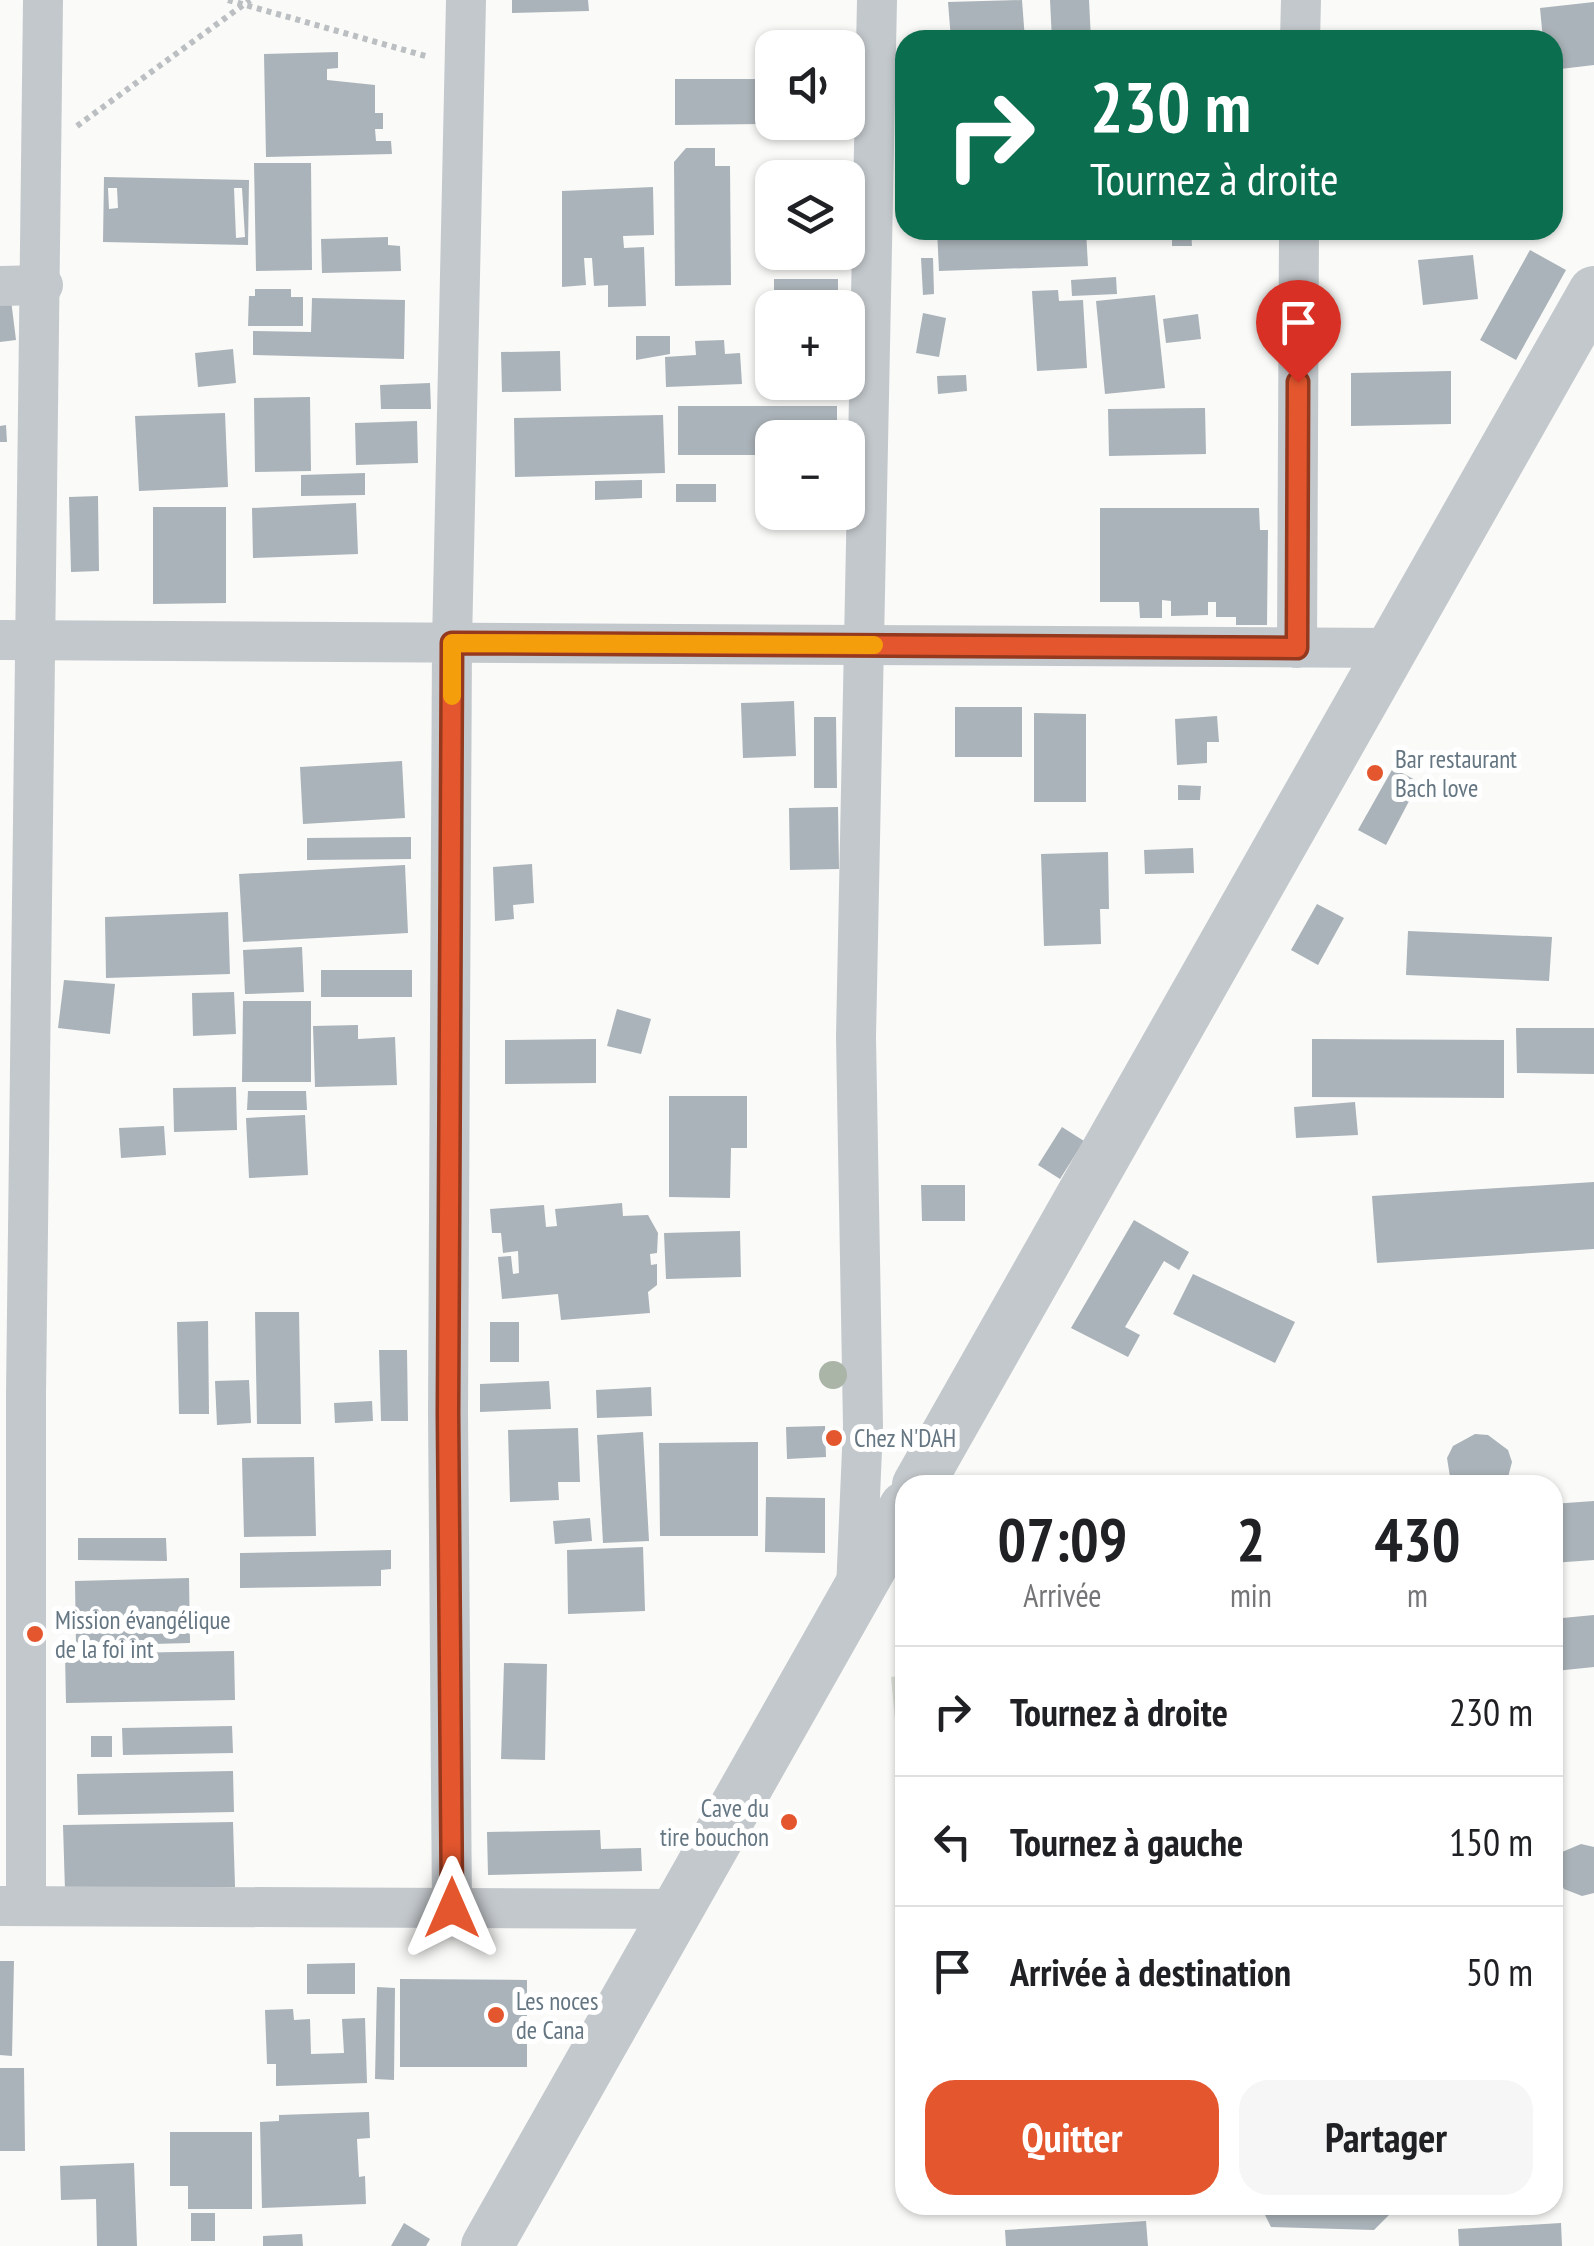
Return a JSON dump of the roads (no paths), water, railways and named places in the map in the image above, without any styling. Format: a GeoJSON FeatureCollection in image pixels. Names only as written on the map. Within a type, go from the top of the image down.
{"type":"FeatureCollection","features":[{"type":"Feature","properties":{"kind":"street"},"geometry":{"type":"LineString","coordinates":[[44,0],[42,285],[18,641],[26,1394],[13,1906],[681,1909]]}},
{"type":"Feature","properties":{"kind":"street"},"geometry":{"type":"LineString","coordinates":[[452,1908],[448,1413],[452,643],[466,0]]}},
{"type":"Feature","properties":{"kind":"street"},"geometry":{"type":"LineString","coordinates":[[856,1594],[863,1426],[856,1037],[877,0]]}},
{"type":"Feature","properties":{"kind":"street"},"geometry":{"type":"LineString","coordinates":[[1300,0],[1300,30]]}},
{"type":"Feature","properties":{"kind":"street"},"geometry":{"type":"LineString","coordinates":[[1297,648],[1299,240]]}},
{"type":"Feature","properties":{"kind":"street"},"geometry":{"type":"LineString","coordinates":[[0,286],[42,285]]}},
{"type":"Feature","properties":{"kind":"street"},"geometry":{"type":"LineString","coordinates":[[924,1475],[1594,292]]}},
{"type":"Feature","properties":{"kind":"street"},"geometry":{"type":"LineString","coordinates":[[18,641],[1392,648]]}},
{"type":"Feature","properties":{"kind":"street"},"geometry":{"type":"LineString","coordinates":[[486,2246],[681,1909],[895,1526]]}},
{"type":"Feature","properties":{"kind":"place","name":"Bar restaurant Bach love"},"geometry":{"type":"Point","coordinates":[1375,773]}},
{"type":"Feature","properties":{"kind":"place","name":"Chez N'DAH"},"geometry":{"type":"Point","coordinates":[834,1438]}},
{"type":"Feature","properties":{"kind":"place","name":"Mission évangélique de la foi int"},"geometry":{"type":"Point","coordinates":[35,1634]}},
{"type":"Feature","properties":{"kind":"place","name":"Cave du tire bouchon"},"geometry":{"type":"Point","coordinates":[789,1822]}},
{"type":"Feature","properties":{"kind":"place","name":"Les noces de Cana"},"geometry":{"type":"Point","coordinates":[496,2015]}}]}
